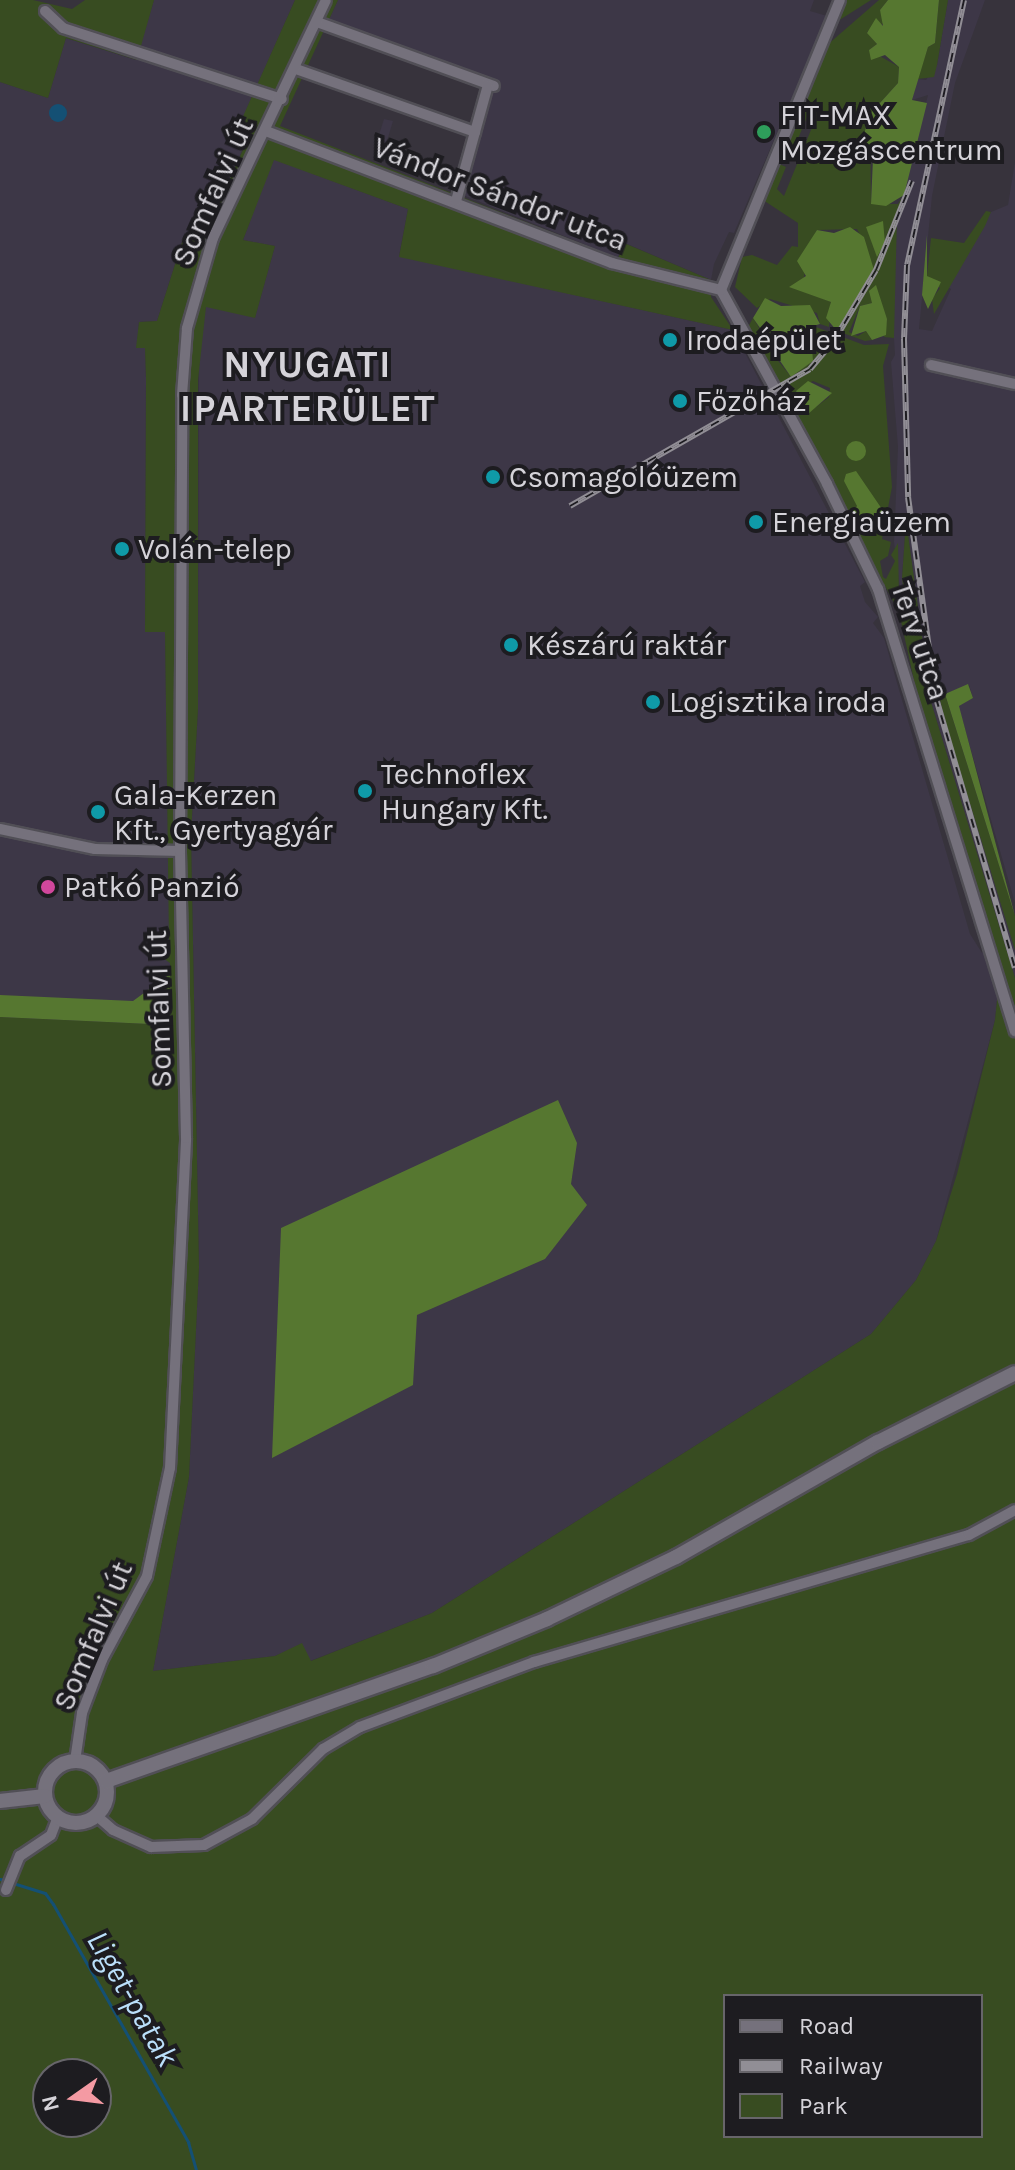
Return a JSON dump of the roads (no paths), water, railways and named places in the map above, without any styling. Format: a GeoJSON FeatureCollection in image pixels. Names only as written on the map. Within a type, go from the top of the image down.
{"type":"FeatureCollection","features":[{"type":"Feature","properties":{"kind":"main road"},"geometry":{"type":"LineString","coordinates":[[106,1781],[433,1666],[547,1619],[676,1557],[878,1442],[1015,1373]]}},
{"type":"Feature","properties":{"kind":"main road"},"geometry":{"type":"LineString","coordinates":[[75,1761],[94,1766],[106,1781],[106,1801],[97,1816],[81,1823],[57,1819],[45,1796],[52,1772],[75,1761]]}},
{"type":"Feature","properties":{"kind":"main road"},"geometry":{"type":"LineString","coordinates":[[0,1801],[45,1796]]}},
{"type":"Feature","properties":{"kind":"street","name":"Somfalvi út"},"geometry":{"type":"LineString","coordinates":[[75,1761],[82,1713],[102,1660],[151,1564],[170,1468],[186,1138],[180,851],[182,395],[187,328],[213,238],[282,99],[326,0]]}},
{"type":"Feature","properties":{"kind":"street"},"geometry":{"type":"LineString","coordinates":[[721,290],[840,0]]}},
{"type":"Feature","properties":{"kind":"street"},"geometry":{"type":"LineString","coordinates":[[45,11],[63,28],[282,99]]}},
{"type":"Feature","properties":{"kind":"street"},"geometry":{"type":"LineString","coordinates":[[317,22],[491,86],[456,201]]}},
{"type":"Feature","properties":{"kind":"street"},"geometry":{"type":"LineString","coordinates":[[296,69],[475,132]]}},
{"type":"Feature","properties":{"kind":"street","name":"Vándor Sándor utca"},"geometry":{"type":"LineString","coordinates":[[266,131],[612,263],[721,290]]}},
{"type":"Feature","properties":{"kind":"street","name":"Terv utca"},"geometry":{"type":"LineString","coordinates":[[721,290],[827,484],[878,589],[1015,1031]]}},
{"type":"Feature","properties":{"kind":"street"},"geometry":{"type":"LineString","coordinates":[[931,365],[1015,384]]}},
{"type":"Feature","properties":{"kind":"street"},"geometry":{"type":"LineString","coordinates":[[0,829],[95,849],[180,851]]}},
{"type":"Feature","properties":{"kind":"street"},"geometry":{"type":"LineString","coordinates":[[97,1816],[113,1830],[151,1847],[204,1845],[252,1819],[323,1749],[360,1727],[534,1662],[969,1535],[1015,1510]]}},
{"type":"Feature","properties":{"kind":"street"},"geometry":{"type":"LineString","coordinates":[[7,1883],[20,1856],[51,1835],[57,1819]]}},
{"type":"Feature","properties":{"kind":"water"},"geometry":{"type":"Polygon","coordinates":[[[58,104],[67,113],[58,122],[49,113],[58,104]]]}},
{"type":"Feature","properties":{"kind":"waterway","name":"Liget-patak"},"geometry":{"type":"LineString","coordinates":[[0,1879],[45,1893],[53,1904],[188,2142],[196,2170]]}},
{"type":"Feature","properties":{"kind":"railway"},"geometry":{"type":"LineString","coordinates":[[964,0],[907,265],[904,339],[908,497],[936,698],[1015,968]]}},
{"type":"Feature","properties":{"kind":"railway"},"geometry":{"type":"LineString","coordinates":[[570,506],[810,369],[835,339],[876,270],[912,181]]}},
{"type":"Feature","properties":{"kind":"place","name":"FIT-MAX Mozgáscentrum"},"geometry":{"type":"Point","coordinates":[764,132]}},
{"type":"Feature","properties":{"kind":"place","name":"Irodaépület"},"geometry":{"type":"Point","coordinates":[670,340]}},
{"type":"Feature","properties":{"kind":"place","name":"Főzőház"},"geometry":{"type":"Point","coordinates":[680,401]}},
{"type":"Feature","properties":{"kind":"place","name":"Csomagolóüzem"},"geometry":{"type":"Point","coordinates":[493,477]}},
{"type":"Feature","properties":{"kind":"place","name":"Energiaüzem"},"geometry":{"type":"Point","coordinates":[756,522]}},
{"type":"Feature","properties":{"kind":"place","name":"Volán-telep"},"geometry":{"type":"Point","coordinates":[122,549]}},
{"type":"Feature","properties":{"kind":"place","name":"Készárú raktár"},"geometry":{"type":"Point","coordinates":[511,645]}},
{"type":"Feature","properties":{"kind":"place","name":"Logisztika iroda"},"geometry":{"type":"Point","coordinates":[653,702]}},
{"type":"Feature","properties":{"kind":"place","name":"Technoflex Hungary Kft."},"geometry":{"type":"Point","coordinates":[365,791]}},
{"type":"Feature","properties":{"kind":"place","name":"Gala-Kerzen Kft., Gyertyagyár"},"geometry":{"type":"Point","coordinates":[98,812]}},
{"type":"Feature","properties":{"kind":"place","name":"Patkó Panzió"},"geometry":{"type":"Point","coordinates":[48,887]}},
{"type":"Feature","properties":{"kind":"district","name":"NYUGATI IPARTERÜLET"},"geometry":{"type":"Point","coordinates":[308,387]}}]}
